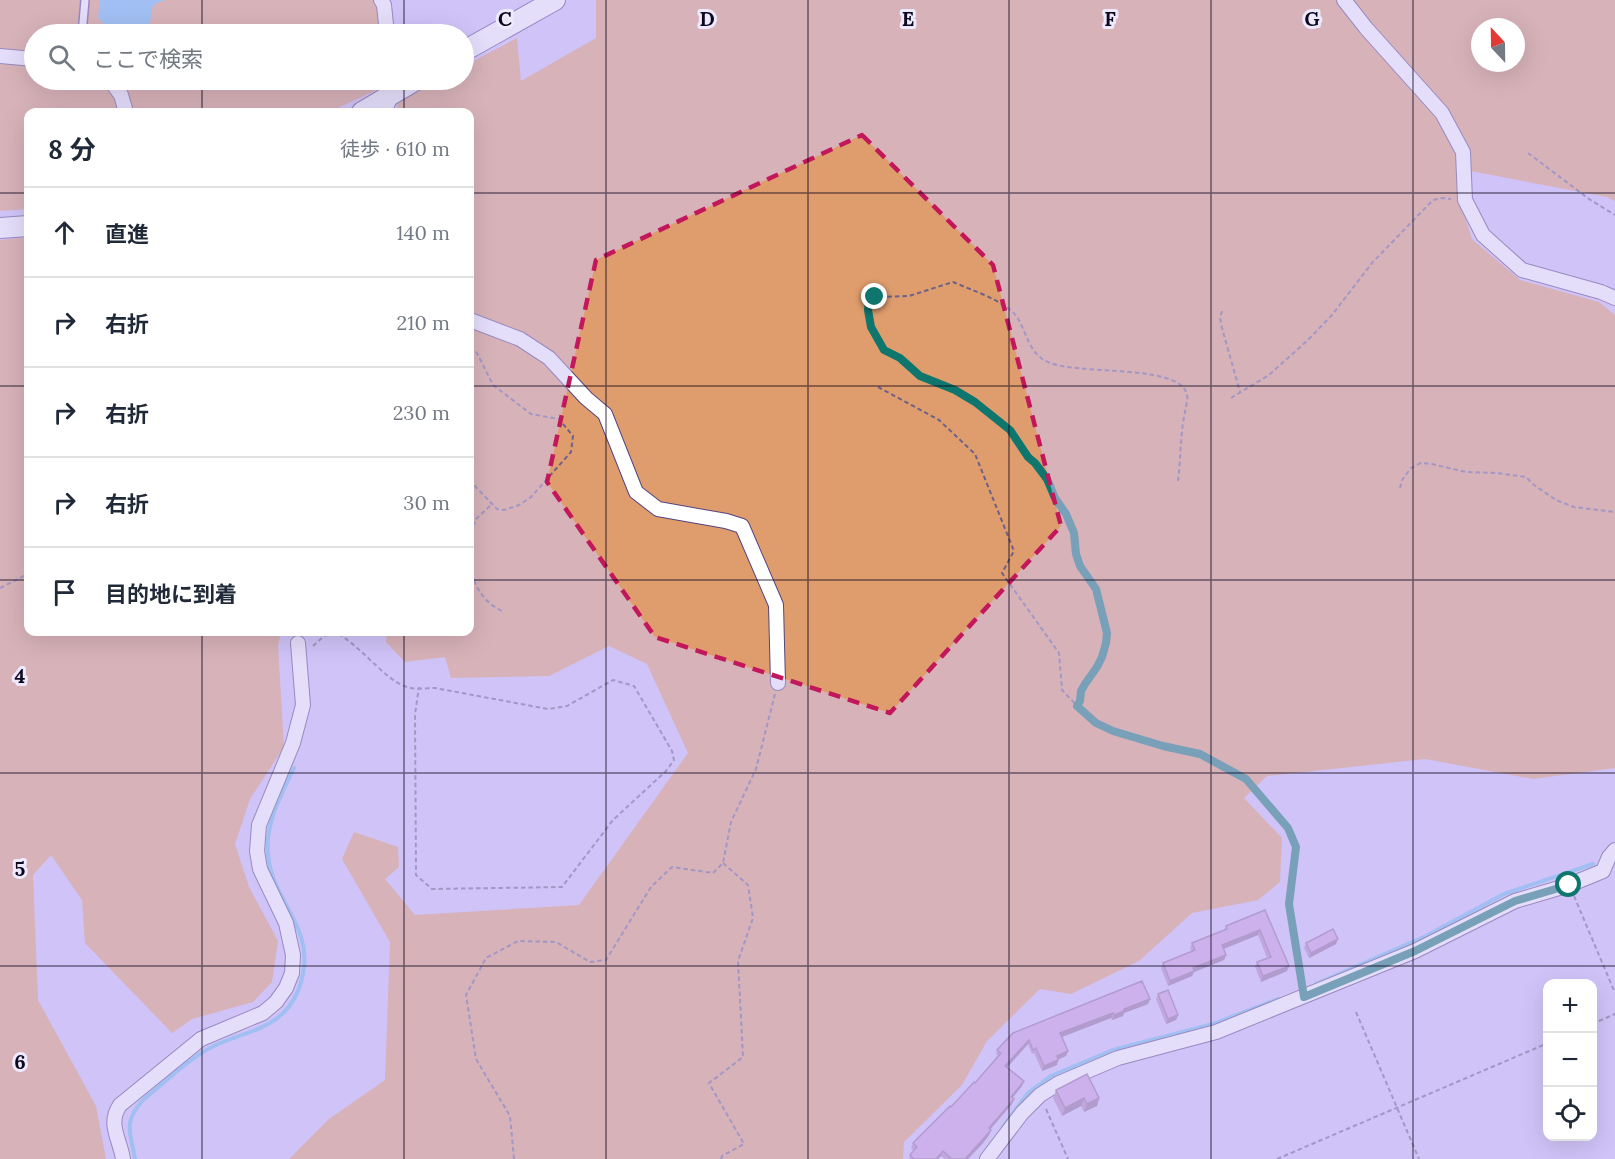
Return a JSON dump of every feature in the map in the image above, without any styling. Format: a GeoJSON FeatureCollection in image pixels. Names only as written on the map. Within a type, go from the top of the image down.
{"type":"FeatureCollection","features":[{"type":"Feature","properties":{"kind":"street"},"geometry":{"type":"LineString","coordinates":[[381,0],[384,5],[386,24]]}},
{"type":"Feature","properties":{"kind":"street"},"geometry":{"type":"LineString","coordinates":[[474,45],[555,0]]}},
{"type":"Feature","properties":{"kind":"street"},"geometry":{"type":"LineString","coordinates":[[1344,0],[1366,28],[1442,112],[1463,152],[1465,200],[1483,235],[1522,270],[1615,298]]}},
{"type":"Feature","properties":{"kind":"street"},"geometry":{"type":"LineString","coordinates":[[0,56],[24,58]]}},
{"type":"Feature","properties":{"kind":"street"},"geometry":{"type":"LineString","coordinates":[[117,90],[125,108]]}},
{"type":"Feature","properties":{"kind":"street"},"geometry":{"type":"LineString","coordinates":[[367,108],[388,90]]}},
{"type":"Feature","properties":{"kind":"street"},"geometry":{"type":"LineString","coordinates":[[385,108],[392,90]]}},
{"type":"Feature","properties":{"kind":"street"},"geometry":{"type":"LineString","coordinates":[[0,228],[24,226]]}},
{"type":"Feature","properties":{"kind":"street"},"geometry":{"type":"LineString","coordinates":[[474,322],[520,339],[549,357],[586,398],[605,414],[636,492],[658,509],[742,526],[776,605],[778,683]]}},
{"type":"Feature","properties":{"kind":"street"},"geometry":{"type":"LineString","coordinates":[[123,1159],[114,1129],[114,1114],[120,1105],[201,1039],[263,1013],[276,1002],[286,988],[292,973],[293,955],[286,924],[260,869],[257,850],[259,825],[293,743],[303,705],[304,647]]}},
{"type":"Feature","properties":{"kind":"street"},"geometry":{"type":"LineString","coordinates":[[987,1159],[1022,1113],[1040,1095],[1059,1083],[1118,1058],[1216,1032],[1415,951],[1515,901],[1603,872],[1608,857],[1615,850]]}},
{"type":"Feature","properties":{"kind":"lane"},"geometry":{"type":"LineString","coordinates":[[83,24],[85,0]]}},
{"type":"Feature","properties":{"kind":"path"},"geometry":{"type":"LineString","coordinates":[[1528,153],[1589,199],[1615,215]]}},
{"type":"Feature","properties":{"kind":"path"},"geometry":{"type":"LineString","coordinates":[[1231,398],[1269,375],[1307,341],[1332,315],[1372,263],[1433,200],[1442,198],[1465,200]]}},
{"type":"Feature","properties":{"kind":"path"},"geometry":{"type":"LineString","coordinates":[[1077,706],[1081,691],[1102,657],[1107,633],[1096,589],[1080,566],[1074,533],[1066,514],[1055,498],[1047,479],[1028,457],[1010,430],[975,402],[955,390],[920,376],[900,358],[884,350],[871,327],[869,302],[875,297],[909,296],[953,282],[1009,309],[1017,317],[1034,350],[1043,359],[1061,367],[1119,369],[1154,375],[1174,382],[1187,393],[1181,430],[1178,481]]}},
{"type":"Feature","properties":{"kind":"path"},"geometry":{"type":"LineString","coordinates":[[1222,311],[1220,318],[1222,328],[1240,393]]}},
{"type":"Feature","properties":{"kind":"path"},"geometry":{"type":"LineString","coordinates":[[474,350],[493,385],[531,414],[560,419],[573,436],[571,452],[531,497],[519,505],[504,510],[497,509],[474,485]]}},
{"type":"Feature","properties":{"kind":"path"},"geometry":{"type":"LineString","coordinates":[[878,387],[939,420],[975,454],[1014,551],[1002,573],[1059,653],[1062,690],[1096,723],[1113,731],[1163,746],[1200,754],[1246,779],[1288,828],[1296,847],[1289,904],[1304,997]]}},
{"type":"Feature","properties":{"kind":"path"},"geometry":{"type":"LineString","coordinates":[[1400,488],[1401,480],[1411,468],[1421,463],[1432,464],[1466,472],[1526,477],[1541,490],[1565,504],[1615,512]]}},
{"type":"Feature","properties":{"kind":"path"},"geometry":{"type":"LineString","coordinates":[[474,524],[476,519],[492,504]]}},
{"type":"Feature","properties":{"kind":"path"},"geometry":{"type":"LineString","coordinates":[[0,588],[24,576]]}},
{"type":"Feature","properties":{"kind":"path"},"geometry":{"type":"LineString","coordinates":[[474,578],[478,589],[489,605],[502,611]]}},
{"type":"Feature","properties":{"kind":"path"},"geometry":{"type":"LineString","coordinates":[[304,647],[324,636]]}},
{"type":"Feature","properties":{"kind":"path"},"geometry":{"type":"LineString","coordinates":[[342,636],[386,674],[407,687],[419,687],[435,688],[548,709],[567,706],[613,680],[634,686],[672,751],[674,760],[666,771],[613,820],[562,887],[432,889],[416,875],[415,714],[419,687]]}},
{"type":"Feature","properties":{"kind":"path"},"geometry":{"type":"LineString","coordinates":[[514,1159],[510,1116],[476,1059],[466,995],[486,958],[518,941],[556,942],[590,962],[606,960],[651,887],[672,867],[713,873],[723,863],[731,822],[756,769],[778,683]]}},
{"type":"Feature","properties":{"kind":"path"},"geometry":{"type":"LineString","coordinates":[[721,1159],[722,1156],[744,1144],[709,1083],[743,1057],[738,961],[753,918],[748,885],[723,863]]}},
{"type":"Feature","properties":{"kind":"path"},"geometry":{"type":"LineString","coordinates":[[1569,885],[1615,993]]}},
{"type":"Feature","properties":{"kind":"path"},"geometry":{"type":"LineString","coordinates":[[1356,1012],[1419,1159]]}},
{"type":"Feature","properties":{"kind":"path"},"geometry":{"type":"LineString","coordinates":[[1597,1022],[1615,1014]]}},
{"type":"Feature","properties":{"kind":"path"},"geometry":{"type":"LineString","coordinates":[[1277,1159],[1543,1045]]}},
{"type":"Feature","properties":{"kind":"path"},"geometry":{"type":"LineString","coordinates":[[1040,1095],[1068,1159]]}},
{"type":"Feature","properties":{"kind":"highlighted area"},"geometry":{"type":"Polygon","coordinates":[[[862,135],[993,265],[1061,526],[890,713],[655,637],[547,482],[596,260],[862,135]]]}},
{"type":"Feature","properties":{"kind":"shaded area"},"geometry":{"type":"Polygon","coordinates":[[[0,0],[375,0],[379,7],[380,24],[24,24],[24,90],[377,90],[338,108],[24,108],[24,209],[0,211],[0,0]]]}},
{"type":"Feature","properties":{"kind":"shaded area"},"geometry":{"type":"Polygon","coordinates":[[[596,0],[1615,0],[1615,201],[1607,197],[1460,169],[1457,193],[1472,239],[1520,280],[1599,302],[1615,315],[1615,768],[1533,779],[1425,759],[1267,776],[1244,798],[1282,838],[1280,882],[1258,900],[1192,913],[1139,961],[1071,994],[1040,989],[987,1041],[962,1085],[904,1142],[903,1159],[289,1159],[329,1119],[385,1080],[390,942],[342,859],[354,832],[398,847],[399,867],[385,879],[415,915],[579,905],[688,753],[647,664],[609,646],[549,676],[451,678],[445,657],[405,662],[386,642],[387,636],[474,636],[474,108],[397,108],[398,101],[419,90],[474,90],[474,61],[517,38],[521,81],[596,38],[596,0]]]}},
{"type":"Feature","properties":{"kind":"shaded area"},"geometry":{"type":"Polygon","coordinates":[[[24,237],[24,636],[280,636],[278,646],[284,747],[250,799],[235,844],[249,887],[278,941],[272,982],[253,1002],[192,1019],[172,1033],[85,943],[82,900],[51,855],[33,875],[38,1000],[96,1106],[106,1159],[0,1159],[0,240],[24,237]]]}},
{"type":"Feature","properties":{"kind":"water"},"geometry":{"type":"Polygon","coordinates":[[[100,0],[165,0],[153,5],[150,24],[103,24],[98,17],[100,0]]]}},
{"type":"Feature","properties":{"kind":"building"},"geometry":{"type":"Polygon","coordinates":[[[1265,910],[1289,966],[1263,976],[1257,962],[1271,957],[1260,930],[1222,945],[1226,955],[1193,968],[1194,971],[1170,981],[1163,963],[1195,950],[1192,943],[1265,910]]]}},
{"type":"Feature","properties":{"kind":"building"},"geometry":{"type":"Polygon","coordinates":[[[1333,929],[1338,939],[1311,953],[1306,943],[1333,929]]]}},
{"type":"Feature","properties":{"kind":"building"},"geometry":{"type":"Polygon","coordinates":[[[1142,981],[1150,999],[1114,1015],[1113,1013],[1060,1033],[1068,1051],[1057,1056],[1058,1060],[1044,1066],[1036,1048],[1033,1050],[1029,1040],[1005,1066],[1024,1081],[1011,1097],[1014,1099],[989,1128],[991,1130],[965,1159],[952,1159],[943,1151],[936,1159],[914,1159],[910,1155],[917,1147],[913,1143],[975,1083],[1001,1053],[997,1050],[1013,1033],[1142,981]]]}},
{"type":"Feature","properties":{"kind":"building"},"geometry":{"type":"Polygon","coordinates":[[[1168,990],[1178,1015],[1168,1019],[1158,994],[1168,990]]]}},
{"type":"Feature","properties":{"kind":"building"},"geometry":{"type":"Polygon","coordinates":[[[1087,1074],[1099,1098],[1087,1104],[1084,1098],[1065,1108],[1056,1090],[1087,1074]]]}},
{"type":"Feature","properties":{"kind":"waterway"},"geometry":{"type":"LineString","coordinates":[[135,1159],[130,1122],[136,1108],[143,1100],[203,1052],[274,1020],[290,1006],[298,991],[303,974],[302,941],[276,885],[268,854],[271,821],[294,768]]}},
{"type":"Feature","properties":{"kind":"waterway"},"geometry":{"type":"LineString","coordinates":[[1316,984],[1426,936],[1504,894],[1593,864]]}},
{"type":"Feature","properties":{"kind":"waterway"},"geometry":{"type":"LineString","coordinates":[[1003,1127],[1028,1093],[1051,1076],[1113,1050],[1213,1024],[1278,999]]}},
{"type":"Feature","properties":{"kind":"route"},"geometry":{"type":"LineString","coordinates":[[875,297],[869,302],[868,310],[871,327],[884,350],[900,358],[920,376],[955,390],[975,402],[1010,430],[1028,457],[1047,479],[1055,498],[1066,514],[1074,533],[1080,566],[1096,589],[1107,633],[1102,657],[1081,691],[1077,706],[1096,723],[1113,731],[1200,754],[1246,779],[1288,828],[1296,847],[1289,904],[1304,997],[1415,951],[1515,901],[1569,885]]}}]}
